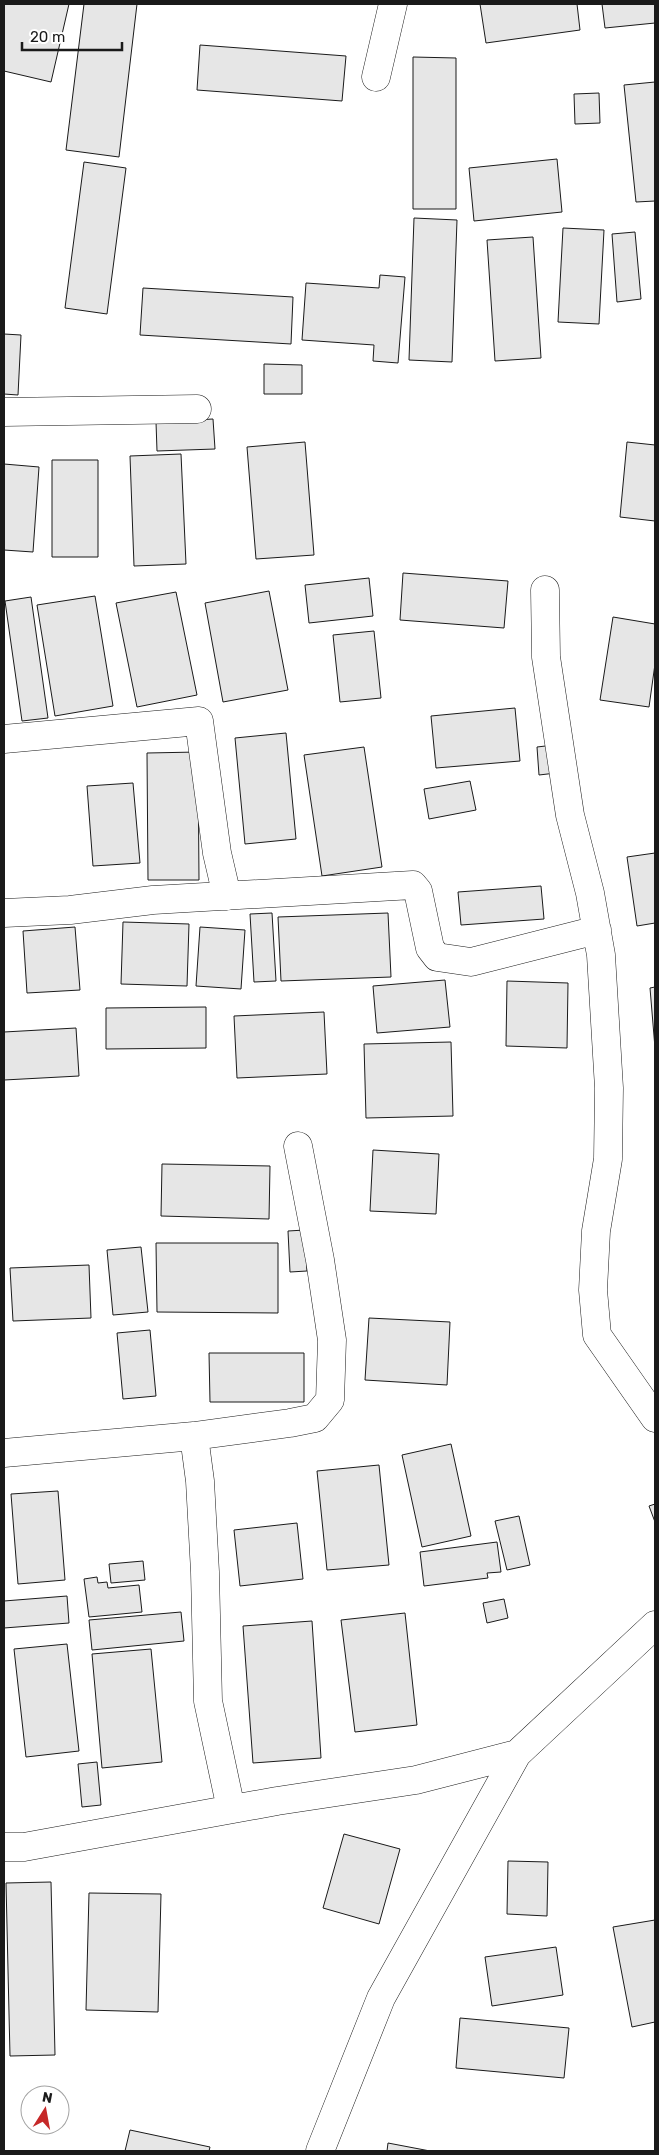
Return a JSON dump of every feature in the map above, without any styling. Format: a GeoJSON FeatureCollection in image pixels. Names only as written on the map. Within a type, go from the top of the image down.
{"type":"FeatureCollection","features":[{"type":"Feature","properties":{"kind":"street"},"geometry":{"type":"LineString","coordinates":[[376,77],[393,4]]}},
{"type":"Feature","properties":{"kind":"street"},"geometry":{"type":"LineString","coordinates":[[4,412],[197,410]]}},
{"type":"Feature","properties":{"kind":"street"},"geometry":{"type":"LineString","coordinates":[[545,590],[546,657],[570,815],[590,893],[601,956],[609,1088],[608,1159],[596,1230],[593,1290],[597,1335],[655,1418]]}},
{"type":"Feature","properties":{"kind":"street"},"geometry":{"type":"LineString","coordinates":[[4,739],[199,721],[216,853],[227,896]]}},
{"type":"Feature","properties":{"kind":"street"},"geometry":{"type":"LineString","coordinates":[[4,913],[18,914],[153,900],[413,885],[418,891],[430,948],[437,958],[471,962],[597,930]]}},
{"type":"Feature","properties":{"kind":"street"},"geometry":{"type":"LineString","coordinates":[[5,1450],[194,1436],[315,1418],[330,1400],[332,1340],[320,1260],[298,1146]]}},
{"type":"Feature","properties":{"kind":"street"},"geometry":{"type":"LineString","coordinates":[[194,1436],[200,1481],[205,1572],[208,1701],[231,1809]]}},
{"type":"Feature","properties":{"kind":"street"},"geometry":{"type":"LineString","coordinates":[[320,2151],[381,1998],[517,1754],[655,1625]]}},
{"type":"Feature","properties":{"kind":"street"},"geometry":{"type":"LineString","coordinates":[[4,1847],[24,1847],[231,1809],[416,1780],[517,1754]]}},
{"type":"Feature","properties":{"kind":"building"},"geometry":{"type":"Polygon","coordinates":[[[4,4],[69,4],[51,82],[4,71],[4,4]]]}},
{"type":"Feature","properties":{"kind":"building"},"geometry":{"type":"Polygon","coordinates":[[[84,4],[137,4],[119,157],[66,150],[84,4]]]}},
{"type":"Feature","properties":{"kind":"building"},"geometry":{"type":"Polygon","coordinates":[[[480,4],[577,4],[580,30],[486,43],[480,4]]]}},
{"type":"Feature","properties":{"kind":"building"},"geometry":{"type":"Polygon","coordinates":[[[602,4],[655,4],[655,23],[605,28],[602,4]]]}},
{"type":"Feature","properties":{"kind":"building"},"geometry":{"type":"Polygon","coordinates":[[[200,45],[346,56],[342,101],[197,90],[200,45]]]}},
{"type":"Feature","properties":{"kind":"building"},"geometry":{"type":"Polygon","coordinates":[[[413,57],[456,58],[456,209],[413,209],[413,57]]]}},
{"type":"Feature","properties":{"kind":"building"},"geometry":{"type":"Polygon","coordinates":[[[655,82],[655,201],[636,202],[624,85],[655,82]]]}},
{"type":"Feature","properties":{"kind":"building"},"geometry":{"type":"Polygon","coordinates":[[[599,93],[600,123],[575,124],[574,94],[599,93]]]}},
{"type":"Feature","properties":{"kind":"building"},"geometry":{"type":"Polygon","coordinates":[[[557,159],[562,212],[474,221],[469,168],[557,159]]]}},
{"type":"Feature","properties":{"kind":"building"},"geometry":{"type":"Polygon","coordinates":[[[84,162],[126,168],[107,314],[65,308],[84,162]]]}},
{"type":"Feature","properties":{"kind":"building"},"geometry":{"type":"Polygon","coordinates":[[[414,218],[457,220],[452,362],[409,360],[414,218]]]}},
{"type":"Feature","properties":{"kind":"building"},"geometry":{"type":"Polygon","coordinates":[[[563,228],[604,230],[599,324],[558,322],[563,228]]]}},
{"type":"Feature","properties":{"kind":"building"},"geometry":{"type":"Polygon","coordinates":[[[635,232],[641,299],[617,302],[612,234],[635,232]]]}},
{"type":"Feature","properties":{"kind":"building"},"geometry":{"type":"Polygon","coordinates":[[[533,237],[541,358],[495,361],[487,240],[533,237]]]}},
{"type":"Feature","properties":{"kind":"building"},"geometry":{"type":"Polygon","coordinates":[[[380,275],[405,277],[398,363],[373,361],[374,345],[302,340],[306,283],[379,288],[380,275]]]}},
{"type":"Feature","properties":{"kind":"building"},"geometry":{"type":"Polygon","coordinates":[[[143,288],[293,297],[291,344],[140,335],[143,288]]]}},
{"type":"Feature","properties":{"kind":"building"},"geometry":{"type":"Polygon","coordinates":[[[4,334],[21,335],[18,395],[4,394],[4,334]]]}},
{"type":"Feature","properties":{"kind":"building"},"geometry":{"type":"Polygon","coordinates":[[[264,364],[302,365],[302,394],[264,394],[264,364]]]}},
{"type":"Feature","properties":{"kind":"building"},"geometry":{"type":"Polygon","coordinates":[[[213,419],[215,449],[157,451],[156,422],[213,419]]]}},
{"type":"Feature","properties":{"kind":"building"},"geometry":{"type":"Polygon","coordinates":[[[305,442],[314,555],[256,559],[247,447],[305,442]]]}},
{"type":"Feature","properties":{"kind":"building"},"geometry":{"type":"Polygon","coordinates":[[[627,442],[655,445],[655,521],[620,517],[627,442]]]}},
{"type":"Feature","properties":{"kind":"building"},"geometry":{"type":"Polygon","coordinates":[[[181,454],[186,564],[134,566],[130,456],[181,454]]]}},
{"type":"Feature","properties":{"kind":"building"},"geometry":{"type":"Polygon","coordinates":[[[52,460],[98,460],[98,557],[52,557],[52,460]]]}},
{"type":"Feature","properties":{"kind":"building"},"geometry":{"type":"Polygon","coordinates":[[[4,464],[39,467],[33,552],[4,550],[4,464]]]}},
{"type":"Feature","properties":{"kind":"building"},"geometry":{"type":"Polygon","coordinates":[[[403,573],[508,581],[504,628],[400,620],[403,573]]]}},
{"type":"Feature","properties":{"kind":"building"},"geometry":{"type":"Polygon","coordinates":[[[369,578],[373,616],[309,623],[305,585],[369,578]]]}},
{"type":"Feature","properties":{"kind":"building"},"geometry":{"type":"Polygon","coordinates":[[[269,591],[288,690],[223,702],[205,603],[269,591]]]}},
{"type":"Feature","properties":{"kind":"building"},"geometry":{"type":"Polygon","coordinates":[[[176,592],[197,695],[137,707],[116,603],[176,592]]]}},
{"type":"Feature","properties":{"kind":"building"},"geometry":{"type":"Polygon","coordinates":[[[95,596],[113,706],[55,716],[37,605],[95,596]]]}},
{"type":"Feature","properties":{"kind":"building"},"geometry":{"type":"Polygon","coordinates":[[[31,597],[48,718],[22,721],[5,601],[31,597]]]}},
{"type":"Feature","properties":{"kind":"building"},"geometry":{"type":"Polygon","coordinates":[[[613,617],[655,624],[655,664],[649,707],[600,700],[613,617]]]}},
{"type":"Feature","properties":{"kind":"building"},"geometry":{"type":"Polygon","coordinates":[[[374,631],[381,698],[340,702],[333,635],[374,631]]]}},
{"type":"Feature","properties":{"kind":"building"},"geometry":{"type":"Polygon","coordinates":[[[515,708],[520,761],[436,768],[431,716],[515,708]]]}},
{"type":"Feature","properties":{"kind":"building"},"geometry":{"type":"Polygon","coordinates":[[[286,733],[296,839],[245,844],[235,738],[286,733]]]}},
{"type":"Feature","properties":{"kind":"building"},"geometry":{"type":"Polygon","coordinates":[[[554,745],[556,773],[539,775],[537,747],[554,745]]]}},
{"type":"Feature","properties":{"kind":"building"},"geometry":{"type":"Polygon","coordinates":[[[364,747],[382,867],[322,876],[304,755],[364,747]]]}},
{"type":"Feature","properties":{"kind":"building"},"geometry":{"type":"Polygon","coordinates":[[[198,752],[199,880],[148,880],[147,753],[198,752]]]}},
{"type":"Feature","properties":{"kind":"building"},"geometry":{"type":"Polygon","coordinates":[[[470,781],[476,810],[429,819],[424,789],[470,781]]]}},
{"type":"Feature","properties":{"kind":"building"},"geometry":{"type":"Polygon","coordinates":[[[133,783],[140,863],[93,866],[87,786],[133,783]]]}},
{"type":"Feature","properties":{"kind":"building"},"geometry":{"type":"Polygon","coordinates":[[[655,853],[655,923],[637,926],[627,857],[655,853]]]}},
{"type":"Feature","properties":{"kind":"building"},"geometry":{"type":"Polygon","coordinates":[[[541,886],[544,919],[461,925],[458,892],[541,886]]]}},
{"type":"Feature","properties":{"kind":"building"},"geometry":{"type":"Polygon","coordinates":[[[272,913],[276,981],[254,982],[250,914],[272,913]]]}},
{"type":"Feature","properties":{"kind":"building"},"geometry":{"type":"Polygon","coordinates":[[[388,913],[391,977],[281,981],[278,917],[388,913]]]}},
{"type":"Feature","properties":{"kind":"building"},"geometry":{"type":"Polygon","coordinates":[[[123,922],[189,924],[187,986],[121,984],[123,922]]]}},
{"type":"Feature","properties":{"kind":"building"},"geometry":{"type":"Polygon","coordinates":[[[75,927],[80,990],[27,993],[23,931],[75,927]]]}},
{"type":"Feature","properties":{"kind":"building"},"geometry":{"type":"Polygon","coordinates":[[[200,927],[245,930],[241,989],[196,986],[200,927]]]}},
{"type":"Feature","properties":{"kind":"building"},"geometry":{"type":"Polygon","coordinates":[[[445,980],[450,1027],[377,1033],[373,986],[445,980]]]}},
{"type":"Feature","properties":{"kind":"building"},"geometry":{"type":"Polygon","coordinates":[[[507,981],[568,983],[567,1048],[506,1046],[507,981]]]}},
{"type":"Feature","properties":{"kind":"building"},"geometry":{"type":"Polygon","coordinates":[[[655,987],[655,1048],[650,988],[655,987]]]}},
{"type":"Feature","properties":{"kind":"building"},"geometry":{"type":"Polygon","coordinates":[[[206,1007],[206,1048],[106,1049],[106,1008],[206,1007]]]}},
{"type":"Feature","properties":{"kind":"building"},"geometry":{"type":"Polygon","coordinates":[[[324,1012],[327,1074],[237,1078],[234,1016],[324,1012]]]}},
{"type":"Feature","properties":{"kind":"building"},"geometry":{"type":"Polygon","coordinates":[[[76,1028],[79,1076],[4,1080],[4,1032],[76,1028]]]}},
{"type":"Feature","properties":{"kind":"building"},"geometry":{"type":"Polygon","coordinates":[[[451,1042],[453,1116],[366,1118],[364,1044],[451,1042]]]}},
{"type":"Feature","properties":{"kind":"building"},"geometry":{"type":"Polygon","coordinates":[[[373,1150],[439,1154],[436,1214],[370,1211],[373,1150]]]}},
{"type":"Feature","properties":{"kind":"building"},"geometry":{"type":"Polygon","coordinates":[[[162,1164],[270,1166],[269,1219],[161,1216],[162,1164]]]}},
{"type":"Feature","properties":{"kind":"building"},"geometry":{"type":"Polygon","coordinates":[[[305,1230],[307,1271],[290,1272],[288,1231],[305,1230]]]}},
{"type":"Feature","properties":{"kind":"building"},"geometry":{"type":"Polygon","coordinates":[[[156,1243],[278,1243],[278,1313],[157,1312],[156,1243]]]}},
{"type":"Feature","properties":{"kind":"building"},"geometry":{"type":"Polygon","coordinates":[[[141,1247],[148,1312],[113,1315],[107,1250],[141,1247]]]}},
{"type":"Feature","properties":{"kind":"building"},"geometry":{"type":"Polygon","coordinates":[[[89,1265],[91,1318],[13,1321],[10,1268],[89,1265]]]}},
{"type":"Feature","properties":{"kind":"building"},"geometry":{"type":"Polygon","coordinates":[[[369,1318],[450,1322],[447,1385],[365,1380],[369,1318]]]}},
{"type":"Feature","properties":{"kind":"building"},"geometry":{"type":"Polygon","coordinates":[[[150,1330],[156,1396],[123,1399],[117,1333],[150,1330]]]}},
{"type":"Feature","properties":{"kind":"building"},"geometry":{"type":"Polygon","coordinates":[[[209,1353],[304,1353],[304,1402],[210,1402],[209,1353]]]}},
{"type":"Feature","properties":{"kind":"building"},"geometry":{"type":"Polygon","coordinates":[[[451,1444],[471,1536],[422,1547],[402,1455],[451,1444]]]}},
{"type":"Feature","properties":{"kind":"building"},"geometry":{"type":"Polygon","coordinates":[[[379,1465],[389,1565],[327,1570],[317,1471],[379,1465]]]}},
{"type":"Feature","properties":{"kind":"building"},"geometry":{"type":"Polygon","coordinates":[[[58,1491],[65,1580],[18,1584],[11,1494],[58,1491]]]}},
{"type":"Feature","properties":{"kind":"building"},"geometry":{"type":"Polygon","coordinates":[[[655,1504],[655,1522],[649,1506],[655,1504]]]}},
{"type":"Feature","properties":{"kind":"building"},"geometry":{"type":"Polygon","coordinates":[[[519,1516],[530,1565],[507,1570],[495,1521],[519,1516]]]}},
{"type":"Feature","properties":{"kind":"building"},"geometry":{"type":"Polygon","coordinates":[[[297,1523],[303,1579],[240,1586],[234,1530],[297,1523]]]}},
{"type":"Feature","properties":{"kind":"building"},"geometry":{"type":"Polygon","coordinates":[[[497,1542],[501,1572],[487,1573],[488,1578],[424,1586],[420,1552],[497,1542]]]}},
{"type":"Feature","properties":{"kind":"building"},"geometry":{"type":"Polygon","coordinates":[[[143,1561],[145,1580],[111,1583],[109,1564],[143,1561]]]}},
{"type":"Feature","properties":{"kind":"building"},"geometry":{"type":"Polygon","coordinates":[[[97,1577],[98,1583],[107,1582],[108,1588],[139,1585],[142,1612],[89,1617],[84,1579],[97,1577]]]}},
{"type":"Feature","properties":{"kind":"building"},"geometry":{"type":"Polygon","coordinates":[[[67,1596],[69,1623],[4,1628],[4,1601],[67,1596]]]}},
{"type":"Feature","properties":{"kind":"building"},"geometry":{"type":"Polygon","coordinates":[[[504,1599],[508,1618],[487,1623],[483,1603],[504,1599]]]}},
{"type":"Feature","properties":{"kind":"building"},"geometry":{"type":"Polygon","coordinates":[[[181,1612],[184,1641],[92,1650],[89,1620],[181,1612]]]}},
{"type":"Feature","properties":{"kind":"building"},"geometry":{"type":"Polygon","coordinates":[[[405,1613],[417,1725],[355,1732],[341,1620],[405,1613]]]}},
{"type":"Feature","properties":{"kind":"building"},"geometry":{"type":"Polygon","coordinates":[[[312,1621],[321,1758],[253,1763],[243,1626],[312,1621]]]}},
{"type":"Feature","properties":{"kind":"building"},"geometry":{"type":"Polygon","coordinates":[[[67,1644],[79,1751],[26,1757],[14,1649],[67,1644]]]}},
{"type":"Feature","properties":{"kind":"building"},"geometry":{"type":"Polygon","coordinates":[[[151,1649],[162,1762],[102,1768],[92,1654],[151,1649]]]}},
{"type":"Feature","properties":{"kind":"building"},"geometry":{"type":"Polygon","coordinates":[[[97,1762],[101,1805],[82,1807],[78,1764],[97,1762]]]}},
{"type":"Feature","properties":{"kind":"building"},"geometry":{"type":"Polygon","coordinates":[[[344,1834],[400,1849],[379,1924],[323,1908],[344,1834]]]}},
{"type":"Feature","properties":{"kind":"building"},"geometry":{"type":"Polygon","coordinates":[[[508,1861],[548,1862],[547,1916],[507,1914],[508,1861]]]}},
{"type":"Feature","properties":{"kind":"building"},"geometry":{"type":"Polygon","coordinates":[[[51,1882],[55,2055],[10,2056],[6,1883],[51,1882]]]}},
{"type":"Feature","properties":{"kind":"building"},"geometry":{"type":"Polygon","coordinates":[[[89,1893],[161,1894],[158,2012],[86,2010],[89,1893]]]}},
{"type":"Feature","properties":{"kind":"building"},"geometry":{"type":"Polygon","coordinates":[[[655,1920],[655,2022],[632,2027],[613,1927],[655,1920]]]}},
{"type":"Feature","properties":{"kind":"building"},"geometry":{"type":"Polygon","coordinates":[[[556,1947],[563,1995],[492,2006],[485,1957],[556,1947]]]}},
{"type":"Feature","properties":{"kind":"building"},"geometry":{"type":"Polygon","coordinates":[[[460,2018],[569,2028],[564,2078],[456,2068],[460,2018]]]}},
{"type":"Feature","properties":{"kind":"building"},"geometry":{"type":"Polygon","coordinates":[[[130,2130],[210,2147],[209,2151],[125,2151],[130,2130]]]}},
{"type":"Feature","properties":{"kind":"building"},"geometry":{"type":"Polygon","coordinates":[[[388,2143],[430,2151],[387,2151],[388,2143]]]}}]}
